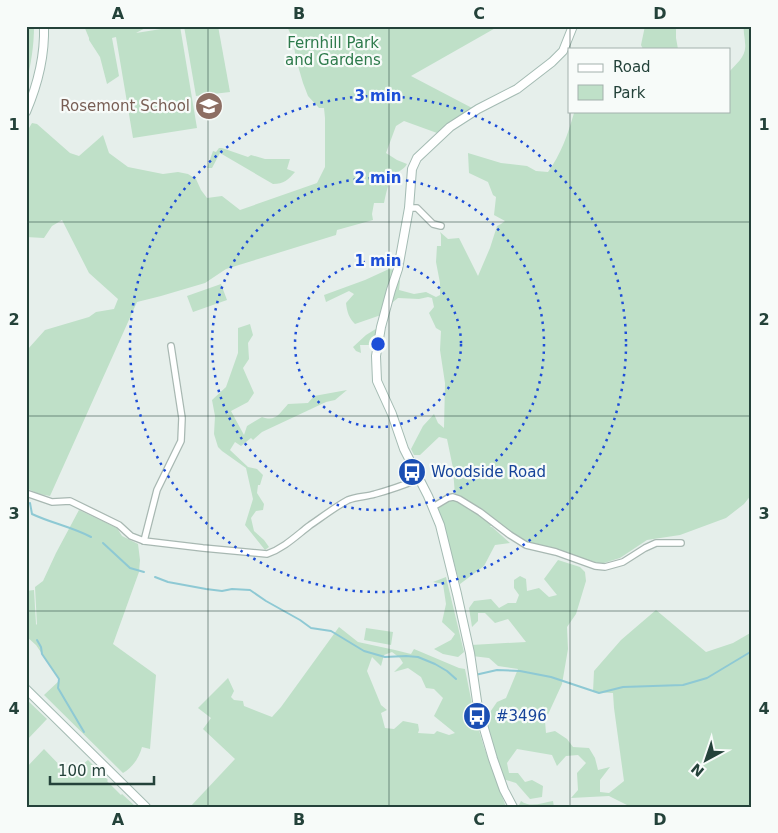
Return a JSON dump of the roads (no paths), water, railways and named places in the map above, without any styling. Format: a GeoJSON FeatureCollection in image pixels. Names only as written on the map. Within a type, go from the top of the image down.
{"type":"FeatureCollection","features":[{"type":"Feature","properties":{"kind":"street"},"geometry":{"type":"LineString","coordinates":[[26,112],[40,72],[44,46],[44,26]]}},
{"type":"Feature","properties":{"kind":"street"},"geometry":{"type":"LineString","coordinates":[[513,807],[504,790],[493,759],[478,708],[470,653],[458,594],[440,525],[404,449],[392,414],[377,381],[376,356],[381,327],[398,269],[409,208],[412,169],[420,154],[450,128],[478,109],[517,90],[552,62],[563,51],[574,26]]}},
{"type":"Feature","properties":{"kind":"street"},"geometry":{"type":"LineString","coordinates":[[409,208],[417,208],[433,224],[441,226]]}},
{"type":"Feature","properties":{"kind":"street"},"geometry":{"type":"LineString","coordinates":[[144,540],[157,490],[182,441],[182,418],[171,346]]}},
{"type":"Feature","properties":{"kind":"street"},"geometry":{"type":"LineString","coordinates":[[26,493],[52,502],[70,501],[119,525],[130,536],[144,540],[267,554],[280,548],[309,526],[351,499],[387,491],[419,479]]}},
{"type":"Feature","properties":{"kind":"street"},"geometry":{"type":"LineString","coordinates":[[433,507],[448,498],[459,499],[526,545],[556,552],[595,566],[605,567],[623,562],[656,543],[681,543]]}},
{"type":"Feature","properties":{"kind":"street"},"geometry":{"type":"LineString","coordinates":[[26,689],[146,807]]}},
{"type":"Feature","properties":{"kind":"waterway"},"geometry":{"type":"LineString","coordinates":[[30,503],[32,514],[91,537]]}},
{"type":"Feature","properties":{"kind":"waterway"},"geometry":{"type":"LineString","coordinates":[[103,543],[130,568],[144,572]]}},
{"type":"Feature","properties":{"kind":"waterway"},"geometry":{"type":"LineString","coordinates":[[155,577],[168,582],[206,589],[222,591],[232,589],[250,590],[311,628],[331,631],[364,651],[385,657],[418,657],[435,664],[456,679]]}},
{"type":"Feature","properties":{"kind":"waterway"},"geometry":{"type":"LineString","coordinates":[[37,640],[42,654],[59,679],[58,688],[84,732]]}},
{"type":"Feature","properties":{"kind":"waterway"},"geometry":{"type":"LineString","coordinates":[[475,675],[497,670],[520,671],[551,677],[599,693],[623,687],[683,685],[707,678],[752,651]]}},
{"type":"Feature","properties":{"kind":"place","name":"Rosemont School"},"geometry":{"type":"Point","coordinates":[209,106]}},
{"type":"Feature","properties":{"kind":"place","name":"Woodside Road"},"geometry":{"type":"Point","coordinates":[412,472]}},
{"type":"Feature","properties":{"kind":"place","name":"#3496"},"geometry":{"type":"Point","coordinates":[477,716]}},
{"type":"Feature","properties":{"kind":"park label","name":"Fernhill Park and Gardens"},"geometry":{"type":"Point","coordinates":[333,52]}}]}
